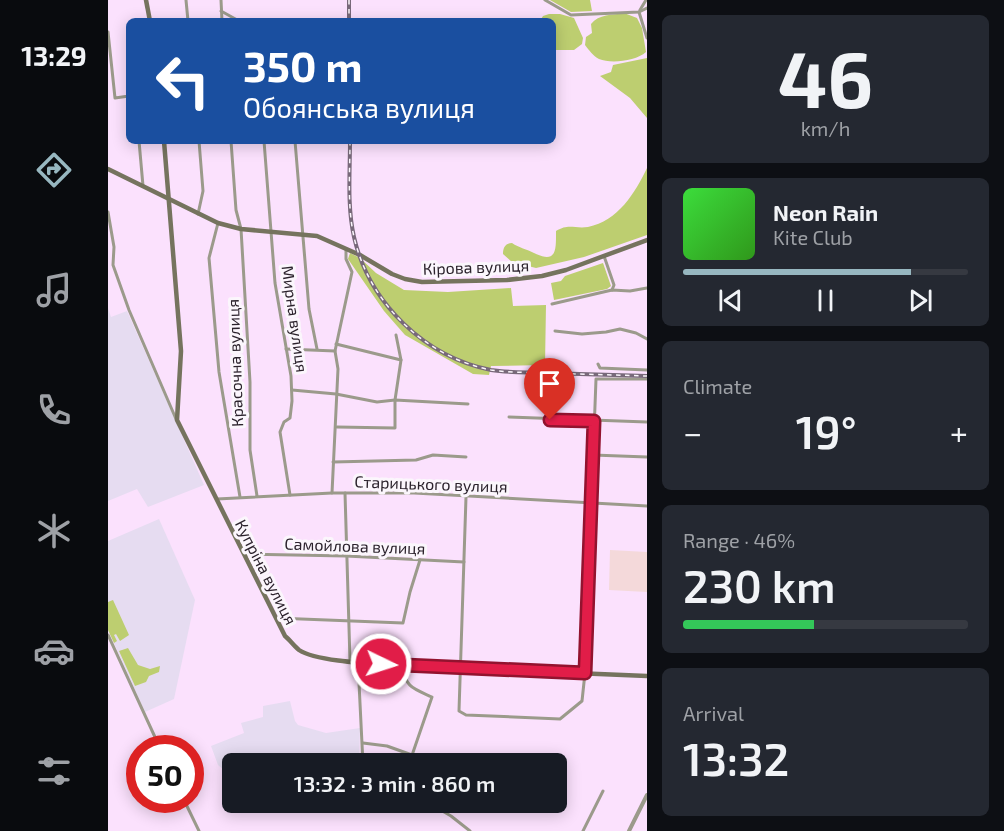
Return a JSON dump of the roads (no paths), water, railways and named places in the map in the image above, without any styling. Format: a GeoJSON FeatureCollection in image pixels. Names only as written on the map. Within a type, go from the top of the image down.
{"type":"FeatureCollection","features":[{"type":"Feature","properties":{"kind":"main road"},"geometry":{"type":"LineString","coordinates":[[146,0],[149,18]]}},
{"type":"Feature","properties":{"kind":"main road","name":"Купріна вулиця"},"geometry":{"type":"LineString","coordinates":[[164,144],[181,351],[177,420],[285,636],[300,650],[318,657],[361,663],[647,676]]}},
{"type":"Feature","properties":{"kind":"main road","name":"Кірова вулиця"},"geometry":{"type":"LineString","coordinates":[[108,170],[218,223],[241,229],[317,236],[346,248],[392,274],[422,282],[507,280],[542,276],[647,240]]}},
{"type":"Feature","properties":{"kind":"street"},"geometry":{"type":"LineString","coordinates":[[186,0],[188,18]]}},
{"type":"Feature","properties":{"kind":"street"},"geometry":{"type":"LineString","coordinates":[[220,0],[222,18]]}},
{"type":"Feature","properties":{"kind":"street"},"geometry":{"type":"LineString","coordinates":[[546,0],[571,15],[639,12],[647,8]]}},
{"type":"Feature","properties":{"kind":"street"},"geometry":{"type":"LineString","coordinates":[[646,0],[639,12],[647,38]]}},
{"type":"Feature","properties":{"kind":"street"},"geometry":{"type":"LineString","coordinates":[[221,11],[234,18]]}},
{"type":"Feature","properties":{"kind":"street"},"geometry":{"type":"LineString","coordinates":[[108,32],[115,98],[126,96]]}},
{"type":"Feature","properties":{"kind":"street"},"geometry":{"type":"LineString","coordinates":[[139,144],[143,186]]}},
{"type":"Feature","properties":{"kind":"street"},"geometry":{"type":"LineString","coordinates":[[198,214],[203,191],[199,144]]}},
{"type":"Feature","properties":{"kind":"street","name":"Красочна вулиця"},"geometry":{"type":"LineString","coordinates":[[231,144],[236,210],[241,229],[250,382],[250,450],[256,496]]}},
{"type":"Feature","properties":{"kind":"street","name":"Мирна вулиця"},"geometry":{"type":"LineString","coordinates":[[264,144],[275,284],[292,390],[290,418],[282,425],[280,432],[290,495]]}},
{"type":"Feature","properties":{"kind":"street"},"geometry":{"type":"LineString","coordinates":[[295,144],[309,309],[317,350]]}},
{"type":"Feature","properties":{"kind":"street","name":"Купріна вулиця"},"geometry":{"type":"LineString","coordinates":[[108,212],[114,247],[113,264],[129,310],[177,420]]}},
{"type":"Feature","properties":{"kind":"street"},"geometry":{"type":"LineString","coordinates":[[218,223],[209,258],[219,372],[240,497]]}},
{"type":"Feature","properties":{"kind":"street"},"geometry":{"type":"LineString","coordinates":[[108,249],[114,247]]}},
{"type":"Feature","properties":{"kind":"street"},"geometry":{"type":"LineString","coordinates":[[332,493],[337,427],[338,369],[335,351],[352,272],[346,259],[346,248]]}},
{"type":"Feature","properties":{"kind":"street"},"geometry":{"type":"LineString","coordinates":[[604,256],[614,285],[612,290]]}},
{"type":"Feature","properties":{"kind":"street"},"geometry":{"type":"LineString","coordinates":[[552,304],[612,290],[630,291],[647,288]]}},
{"type":"Feature","properties":{"kind":"street"},"geometry":{"type":"LineString","coordinates":[[555,331],[582,334],[620,329],[636,333],[647,339]]}},
{"type":"Feature","properties":{"kind":"street"},"geometry":{"type":"LineString","coordinates":[[337,427],[395,428],[395,400],[401,360],[396,335]]}},
{"type":"Feature","properties":{"kind":"street"},"geometry":{"type":"LineString","coordinates":[[336,344],[401,360]]}},
{"type":"Feature","properties":{"kind":"street"},"geometry":{"type":"LineString","coordinates":[[286,349],[335,351]]}},
{"type":"Feature","properties":{"kind":"street"},"geometry":{"type":"LineString","coordinates":[[598,364],[600,368],[647,370]]}},
{"type":"Feature","properties":{"kind":"street"},"geometry":{"type":"LineString","coordinates":[[466,497],[459,711],[466,715],[560,719],[582,700],[585,673],[596,379],[647,379]]}},
{"type":"Feature","properties":{"kind":"street"},"geometry":{"type":"LineString","coordinates":[[292,390],[336,394],[377,402],[395,400],[468,404]]}},
{"type":"Feature","properties":{"kind":"street"},"geometry":{"type":"LineString","coordinates":[[509,417],[647,422]]}},
{"type":"Feature","properties":{"kind":"street"},"geometry":{"type":"LineString","coordinates":[[333,462],[416,460],[433,455],[466,457]]}},
{"type":"Feature","properties":{"kind":"street"},"geometry":{"type":"LineString","coordinates":[[593,455],[647,456]]}},
{"type":"Feature","properties":{"kind":"street","name":"Старицького вулиця"},"geometry":{"type":"LineString","coordinates":[[215,499],[332,493],[414,494],[647,506]]}},
{"type":"Feature","properties":{"kind":"street"},"geometry":{"type":"LineString","coordinates":[[345,493],[350,661]]}},
{"type":"Feature","properties":{"kind":"street","name":"Самойлова вулиця"},"geometry":{"type":"LineString","coordinates":[[245,555],[346,556],[464,562]]}},
{"type":"Feature","properties":{"kind":"street"},"geometry":{"type":"LineString","coordinates":[[276,618],[403,624],[420,560]]}},
{"type":"Feature","properties":{"kind":"street"},"geometry":{"type":"LineString","coordinates":[[108,635],[154,735]]}},
{"type":"Feature","properties":{"kind":"street"},"geometry":{"type":"LineString","coordinates":[[361,663],[359,683],[363,753]]}},
{"type":"Feature","properties":{"kind":"street"},"geometry":{"type":"LineString","coordinates":[[401,666],[406,681],[412,688],[432,697],[413,753]]}},
{"type":"Feature","properties":{"kind":"street"},"geometry":{"type":"LineString","coordinates":[[363,743],[387,746],[406,753]]}},
{"type":"Feature","properties":{"kind":"street"},"geometry":{"type":"LineString","coordinates":[[583,831],[603,791]]}},
{"type":"Feature","properties":{"kind":"street"},"geometry":{"type":"LineString","coordinates":[[629,831],[647,795]]}},
{"type":"Feature","properties":{"kind":"street"},"geometry":{"type":"LineString","coordinates":[[190,813],[199,831]]}},
{"type":"Feature","properties":{"kind":"street"},"geometry":{"type":"LineString","coordinates":[[446,813],[470,831]]}},
{"type":"Feature","properties":{"kind":"railway"},"geometry":{"type":"LineString","coordinates":[[349,0],[349,18]]}},
{"type":"Feature","properties":{"kind":"railway"},"geometry":{"type":"LineString","coordinates":[[350,144],[350,213],[361,261],[372,284],[387,305],[423,340],[444,353],[491,370],[647,376]]}}]}
